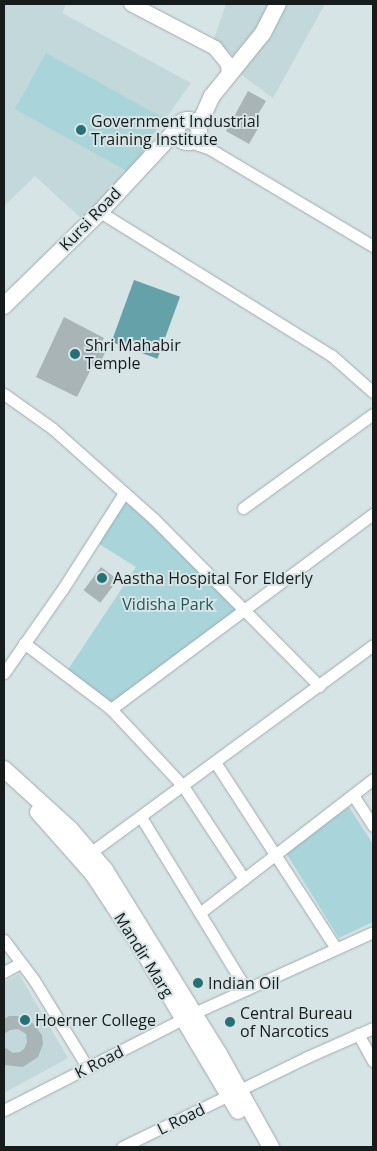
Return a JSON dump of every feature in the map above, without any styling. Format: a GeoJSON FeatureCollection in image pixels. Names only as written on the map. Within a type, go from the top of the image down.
{"type":"FeatureCollection","features":[{"type":"Feature","properties":{"kind":"main road"},"geometry":{"type":"LineString","coordinates":[[188,132],[212,96],[263,33],[278,4]]}},
{"type":"Feature","properties":{"kind":"main road","name":"Kursi Road"},"geometry":{"type":"LineString","coordinates":[[4,306],[100,212],[156,149],[188,132]]}},
{"type":"Feature","properties":{"kind":"main road"},"geometry":{"type":"LineString","coordinates":[[4,769],[70,829],[86,857]]}},
{"type":"Feature","properties":{"kind":"main road"},"geometry":{"type":"LineString","coordinates":[[4,782],[86,857],[105,870],[234,1093],[271,1147]]}},
{"type":"Feature","properties":{"kind":"main road"},"geometry":{"type":"LineString","coordinates":[[234,1093],[260,1147]]}},
{"type":"Feature","properties":{"kind":"street"},"geometry":{"type":"LineString","coordinates":[[131,4],[215,48],[228,64],[229,76]]}},
{"type":"Feature","properties":{"kind":"street"},"geometry":{"type":"LineString","coordinates":[[188,132],[210,149],[373,246]]}},
{"type":"Feature","properties":{"kind":"street"},"geometry":{"type":"LineString","coordinates":[[100,212],[331,354],[373,392]]}},
{"type":"Feature","properties":{"kind":"street"},"geometry":{"type":"LineString","coordinates":[[4,394],[53,429],[124,493],[245,609],[319,686]]}},
{"type":"Feature","properties":{"kind":"street"},"geometry":{"type":"LineString","coordinates":[[243,508],[373,414]]}},
{"type":"Feature","properties":{"kind":"street"},"geometry":{"type":"LineString","coordinates":[[4,673],[62,590],[124,493]]}},
{"type":"Feature","properties":{"kind":"street"},"geometry":{"type":"LineString","coordinates":[[111,709],[373,514]]}},
{"type":"Feature","properties":{"kind":"street"},"geometry":{"type":"LineString","coordinates":[[24,643],[111,709],[183,786],[244,880]]}},
{"type":"Feature","properties":{"kind":"street"},"geometry":{"type":"LineString","coordinates":[[86,857],[373,645]]}},
{"type":"Feature","properties":{"kind":"street"},"geometry":{"type":"LineString","coordinates":[[215,762],[336,948]]}},
{"type":"Feature","properties":{"kind":"street"},"geometry":{"type":"LineString","coordinates":[[200,912],[373,780]]}},
{"type":"Feature","properties":{"kind":"street"},"geometry":{"type":"LineString","coordinates":[[353,795],[373,826]]}},
{"type":"Feature","properties":{"kind":"street"},"geometry":{"type":"LineString","coordinates":[[141,817],[246,989]]}},
{"type":"Feature","properties":{"kind":"street","name":"K Road"},"geometry":{"type":"LineString","coordinates":[[4,1110],[189,1016],[373,932]]}},
{"type":"Feature","properties":{"kind":"street"},"geometry":{"type":"LineString","coordinates":[[4,940],[34,980],[88,1068]]}},
{"type":"Feature","properties":{"kind":"street"},"geometry":{"type":"LineString","coordinates":[[4,972],[20,963]]}},
{"type":"Feature","properties":{"kind":"street","name":"L Road"},"geometry":{"type":"LineString","coordinates":[[122,1147],[139,1144],[234,1093],[373,1028]]}},
{"type":"Feature","properties":{"kind":"street"},"geometry":{"type":"LineString","coordinates":[[358,1034],[373,1061]]}},
{"type":"Feature","properties":{"kind":"shaded area","name":"Government Industrial Training Institute"},"geometry":{"type":"Polygon","coordinates":[[[4,4],[66,4],[62,13],[191,83],[118,185],[83,220],[35,176],[4,206],[4,4]]]}},
{"type":"Feature","properties":{"kind":"shaded area"},"geometry":{"type":"Polygon","coordinates":[[[226,4],[269,4],[256,30],[235,57],[214,39],[226,4]]]}},
{"type":"Feature","properties":{"kind":"shaded area"},"geometry":{"type":"Polygon","coordinates":[[[284,4],[325,4],[273,98],[239,73],[284,4]]]}},
{"type":"Feature","properties":{"kind":"shaded area"},"geometry":{"type":"Polygon","coordinates":[[[134,280],[180,297],[157,359],[111,342],[134,280]]]}},
{"type":"Feature","properties":{"kind":"shaded area","name":"Hoerner College"},"geometry":{"type":"Polygon","coordinates":[[[19,974],[68,1058],[4,1093],[4,982],[19,974]]]}},
{"type":"Feature","properties":{"kind":"green space"},"geometry":{"type":"Polygon","coordinates":[[[46,53],[162,117],[131,173],[15,109],[46,53]]]}},
{"type":"Feature","properties":{"kind":"green space","name":"Vidisha Park"},"geometry":{"type":"Polygon","coordinates":[[[124,498],[241,609],[111,706],[67,671],[136,567],[96,542],[124,498]]]}},
{"type":"Feature","properties":{"kind":"green space"},"geometry":{"type":"Polygon","coordinates":[[[349,807],[373,844],[373,922],[339,938],[286,853],[349,807]]]}},
{"type":"Feature","properties":{"kind":"building"},"geometry":{"type":"Polygon","coordinates":[[[248,91],[266,101],[254,121],[260,125],[249,144],[226,131],[248,91]]]}},
{"type":"Feature","properties":{"kind":"building","name":"Shri Mahabir Temple"},"geometry":{"type":"Polygon","coordinates":[[[64,317],[104,338],[100,346],[106,350],[101,362],[96,359],[77,397],[36,377],[64,317]]]}},
{"type":"Feature","properties":{"kind":"building"},"geometry":{"type":"Polygon","coordinates":[[[101,567],[118,580],[100,603],[84,590],[101,567]]]}},
{"type":"Feature","properties":{"kind":"building"},"geometry":{"type":"Polygon","coordinates":[[[9,1016],[30,1020],[42,1035],[43,1044],[38,1057],[23,1067],[4,1065],[4,1047],[13,1053],[20,1052],[24,1049],[27,1042],[26,1034],[18,1029],[10,1030],[4,1034],[4,1019],[9,1016]]]}},
{"type":"Feature","properties":{"kind":"place","name":"Government Industrial Training Institute"},"geometry":{"type":"Point","coordinates":[81,130]}},
{"type":"Feature","properties":{"kind":"place","name":"Shri Mahabir Temple"},"geometry":{"type":"Point","coordinates":[75,354]}},
{"type":"Feature","properties":{"kind":"place","name":"Aastha Hospital For Elderly"},"geometry":{"type":"Point","coordinates":[102,578]}},
{"type":"Feature","properties":{"kind":"place","name":"Indian Oil"},"geometry":{"type":"Point","coordinates":[198,983]}},
{"type":"Feature","properties":{"kind":"place","name":"Hoerner College"},"geometry":{"type":"Point","coordinates":[25,1020]}},
{"type":"Feature","properties":{"kind":"place","name":"Central Bureau of Narcotics"},"geometry":{"type":"Point","coordinates":[230,1022]}}]}
